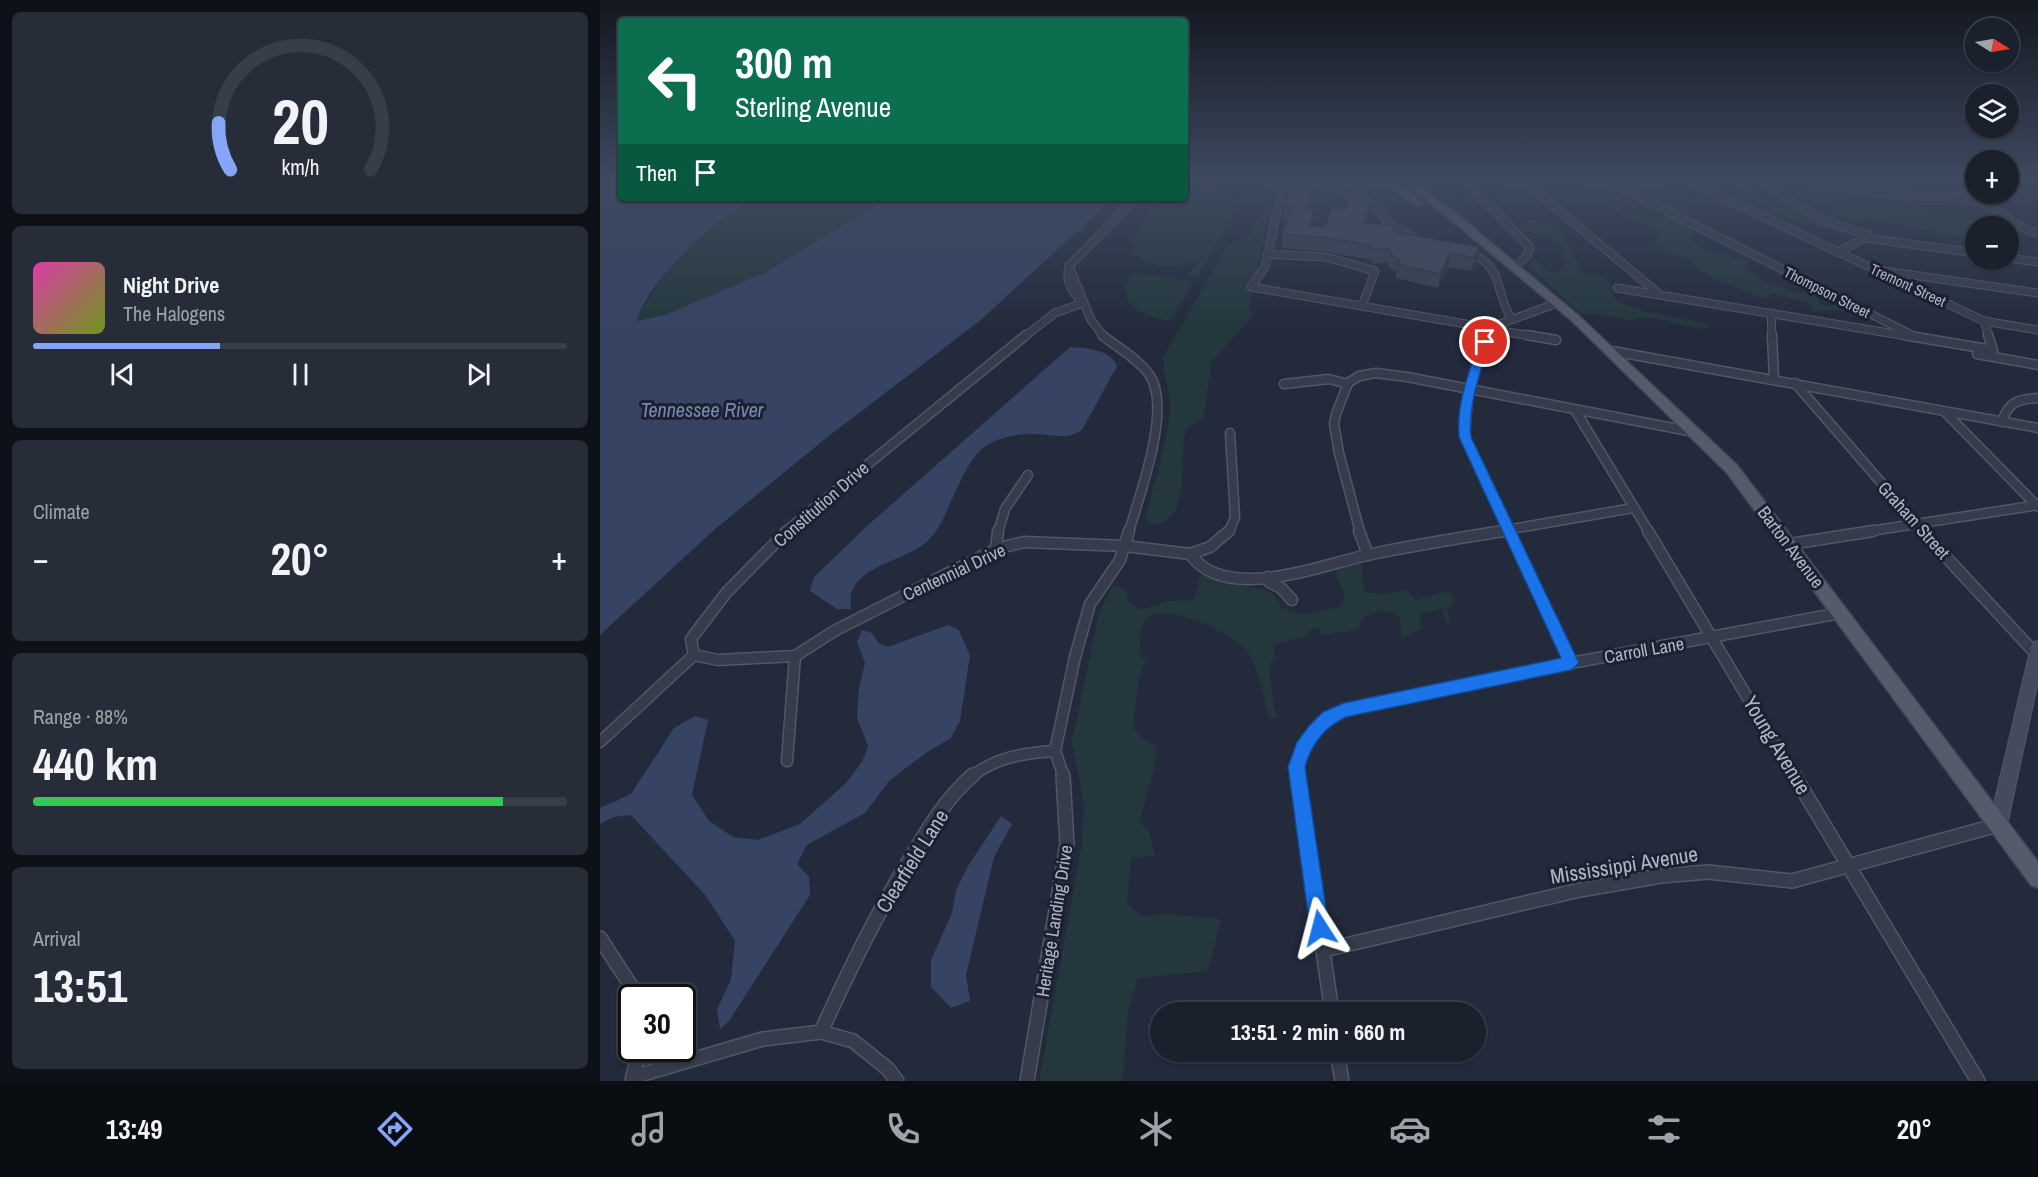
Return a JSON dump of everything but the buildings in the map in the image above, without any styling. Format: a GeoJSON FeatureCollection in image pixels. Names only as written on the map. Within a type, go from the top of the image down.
{"type":"FeatureCollection","features":[{"type":"Feature","properties":{"kind":"main road"},"geometry":{"type":"LineString","coordinates":[[1463,229],[1476,238]]}},
{"type":"Feature","properties":{"kind":"main road","name":"Barton Avenue"},"geometry":{"type":"LineString","coordinates":[[1464,229],[1501,254]]}},
{"type":"Feature","properties":{"kind":"main road","name":"Barton Avenue"},"geometry":{"type":"LineString","coordinates":[[1469,229],[1501,254],[1612,351],[1738,477],[2038,878]]}},
{"type":"Feature","properties":{"kind":"street","name":"Heritage Landing Drive"},"geometry":{"type":"LineString","coordinates":[[1027,1081],[1067,844],[1064,777],[1055,751],[1075,657],[1090,604],[1120,560],[1155,424],[1157,393],[1145,370],[1101,334],[1083,303],[1080,287],[1069,266],[1105,229]]}},
{"type":"Feature","properties":{"kind":"street"},"geometry":{"type":"LineString","coordinates":[[1273,229],[1265,267],[1251,287],[1556,340]]}},
{"type":"Feature","properties":{"kind":"street"},"geometry":{"type":"LineString","coordinates":[[1398,229],[1424,241]]}},
{"type":"Feature","properties":{"kind":"street"},"geometry":{"type":"LineString","coordinates":[[1513,229],[1530,247],[1527,256],[1515,266]]}},
{"type":"Feature","properties":{"kind":"street"},"geometry":{"type":"LineString","coordinates":[[1582,229],[1660,294]]}},
{"type":"Feature","properties":{"kind":"street","name":"Thompson Street"},"geometry":{"type":"LineString","coordinates":[[1704,229],[1920,339]]}},
{"type":"Feature","properties":{"kind":"street","name":"Tremont Street"},"geometry":{"type":"LineString","coordinates":[[1790,229],[1984,321],[2038,330]]}},
{"type":"Feature","properties":{"kind":"street"},"geometry":{"type":"LineString","coordinates":[[1852,229],[1868,235],[1865,238]]}},
{"type":"Feature","properties":{"kind":"street"},"geometry":{"type":"LineString","coordinates":[[1838,252],[1865,238],[1965,252]]}},
{"type":"Feature","properties":{"kind":"street"},"geometry":{"type":"LineString","coordinates":[[1453,247],[1478,255],[1490,265],[1501,283],[1505,310],[1511,318]]}},
{"type":"Feature","properties":{"kind":"street"},"geometry":{"type":"LineString","coordinates":[[1267,254],[1326,257],[1375,271],[1375,279],[1362,306]]}},
{"type":"Feature","properties":{"kind":"street"},"geometry":{"type":"LineString","coordinates":[[2019,259],[2038,262]]}},
{"type":"Feature","properties":{"kind":"street"},"geometry":{"type":"LineString","coordinates":[[1876,270],[2038,293]]}},
{"type":"Feature","properties":{"kind":"street"},"geometry":{"type":"LineString","coordinates":[[1617,288],[1993,350],[1984,321]]}},
{"type":"Feature","properties":{"kind":"street","name":"Constitution Drive"},"geometry":{"type":"LineString","coordinates":[[694,655],[690,639],[714,605],[804,518],[1036,326],[1055,312],[1083,303]]}},
{"type":"Feature","properties":{"kind":"street"},"geometry":{"type":"LineString","coordinates":[[1557,303],[1489,328],[1469,390],[1463,421],[1465,437],[1571,663]]}},
{"type":"Feature","properties":{"kind":"street"},"geometry":{"type":"LineString","coordinates":[[1771,313],[1774,379]]}},
{"type":"Feature","properties":{"kind":"street"},"geometry":{"type":"LineString","coordinates":[[1955,345],[1975,354],[2038,365]]}},
{"type":"Feature","properties":{"kind":"street"},"geometry":{"type":"LineString","coordinates":[[1612,351],[2038,428]]}},
{"type":"Feature","properties":{"kind":"street"},"geometry":{"type":"LineString","coordinates":[[1368,555],[1365,552],[1334,424],[1348,384],[1359,376],[1376,373],[1407,377],[1694,432]]}},
{"type":"Feature","properties":{"kind":"street"},"geometry":{"type":"LineString","coordinates":[[1284,384],[1329,380],[1348,384]]}},
{"type":"Feature","properties":{"kind":"street","name":"Graham Street"},"geometry":{"type":"LineString","coordinates":[[1795,383],[1916,524],[2037,650]]}},
{"type":"Feature","properties":{"kind":"street"},"geometry":{"type":"LineString","coordinates":[[2002,422],[2006,407],[2017,399],[2038,398]]}},
{"type":"Feature","properties":{"kind":"street","name":"Young Avenue"},"geometry":{"type":"LineString","coordinates":[[1575,410],[1978,1081]]}},
{"type":"Feature","properties":{"kind":"street"},"geometry":{"type":"LineString","coordinates":[[1945,412],[2037,506]]}},
{"type":"Feature","properties":{"kind":"street"},"geometry":{"type":"LineString","coordinates":[[1230,433],[1235,517],[1228,534],[1210,547],[1190,554],[1197,565],[1209,573],[1233,578],[1268,577],[1368,555],[1633,508]]}},
{"type":"Feature","properties":{"kind":"street"},"geometry":{"type":"LineString","coordinates":[[996,549],[998,524],[1012,497],[1028,475]]}},
{"type":"Feature","properties":{"kind":"street"},"geometry":{"type":"LineString","coordinates":[[1790,544],[2037,506]]}},
{"type":"Feature","properties":{"kind":"street","name":"Centennial Drive"},"geometry":{"type":"LineString","coordinates":[[694,655],[718,660],[795,656],[836,630],[996,549],[1024,542],[1125,546],[1190,554]]}},
{"type":"Feature","properties":{"kind":"street"},"geometry":{"type":"LineString","coordinates":[[1268,577],[1269,582],[1281,588],[1292,600]]}},
{"type":"Feature","properties":{"kind":"street","name":"Carroll Lane"},"geometry":{"type":"LineString","coordinates":[[1331,1002],[1296,767],[1302,747],[1329,717],[1344,711],[1571,663],[1713,639],[1840,613]]}},
{"type":"Feature","properties":{"kind":"street"},"geometry":{"type":"LineString","coordinates":[[1998,825],[2037,650]]}},
{"type":"Feature","properties":{"kind":"street"},"geometry":{"type":"LineString","coordinates":[[600,742],[694,655]]}},
{"type":"Feature","properties":{"kind":"street"},"geometry":{"type":"LineString","coordinates":[[787,761],[795,656]]}},
{"type":"Feature","properties":{"kind":"street","name":"Clearfield Lane"},"geometry":{"type":"LineString","coordinates":[[821,1032],[846,976],[904,868],[963,782],[983,768],[1008,757],[1055,751]]}},
{"type":"Feature","properties":{"kind":"street","name":"Mississippi Avenue"},"geometry":{"type":"LineString","coordinates":[[1324,950],[1580,890],[1648,878],[1708,872],[1792,881],[1998,825]]}},
{"type":"Feature","properties":{"kind":"street"},"geometry":{"type":"LineString","coordinates":[[600,938],[630,984]]}},
{"type":"Feature","properties":{"kind":"street"},"geometry":{"type":"LineString","coordinates":[[637,1062],[633,1079],[763,1040],[821,1032],[853,1041],[888,1069],[897,1081]]}},
{"type":"Feature","properties":{"kind":"street"},"geometry":{"type":"LineString","coordinates":[[1338,1062],[1341,1081]]}},
{"type":"Feature","properties":{"kind":"green space"},"geometry":{"type":"Polygon","coordinates":[[[709,229],[837,229],[767,270],[703,301],[636,322],[657,285],[709,229]]]}},
{"type":"Feature","properties":{"kind":"green space"},"geometry":{"type":"Polygon","coordinates":[[[1139,229],[1224,229],[1197,278],[1188,277],[1198,261],[1173,266],[1148,263],[1134,254],[1132,240],[1139,229]]]}},
{"type":"Feature","properties":{"kind":"green space"},"geometry":{"type":"Polygon","coordinates":[[[1252,229],[1266,229],[1249,309],[1254,314],[1211,363],[1204,418],[1186,431],[1182,486],[1173,514],[1164,522],[1149,524],[1146,517],[1163,452],[1170,412],[1163,357],[1228,245],[1248,237],[1252,229]]]}},
{"type":"Feature","properties":{"kind":"green space"},"geometry":{"type":"Polygon","coordinates":[[[1525,229],[1559,229],[1583,273],[1606,278],[1616,301],[1642,311],[1704,323],[1711,326],[1710,328],[1701,329],[1660,319],[1640,318],[1631,321],[1604,315],[1581,314],[1529,267],[1533,259],[1536,259],[1546,270],[1555,272],[1563,268],[1566,263],[1555,241],[1525,229]]]}},
{"type":"Feature","properties":{"kind":"green space"},"geometry":{"type":"Polygon","coordinates":[[[1658,229],[1695,229],[1690,236],[1694,244],[1716,255],[1725,252],[1733,259],[1750,260],[1746,270],[1762,280],[1796,293],[1817,293],[1820,296],[1817,300],[1820,304],[1853,307],[1904,333],[1860,313],[1840,310],[1814,312],[1811,304],[1772,293],[1765,299],[1710,276],[1698,268],[1692,260],[1663,253],[1663,249],[1654,242],[1661,235],[1658,229]]]}},
{"type":"Feature","properties":{"kind":"green space"},"geometry":{"type":"Polygon","coordinates":[[[1925,229],[1965,229],[1965,238],[1925,229]]]}},
{"type":"Feature","properties":{"kind":"green space"},"geometry":{"type":"Polygon","coordinates":[[[1131,273],[1189,281],[1192,284],[1171,321],[1151,316],[1134,308],[1126,294],[1131,273]]]}},
{"type":"Feature","properties":{"kind":"green space"},"geometry":{"type":"Polygon","coordinates":[[[1362,563],[1364,592],[1383,594],[1407,590],[1416,600],[1449,591],[1454,596],[1453,603],[1447,609],[1450,622],[1446,623],[1442,609],[1420,614],[1422,629],[1402,638],[1399,616],[1381,611],[1364,618],[1358,630],[1320,635],[1320,627],[1310,630],[1309,636],[1275,644],[1273,661],[1269,665],[1274,710],[1280,717],[1270,721],[1256,670],[1250,655],[1243,647],[1218,630],[1186,617],[1157,614],[1148,618],[1142,626],[1140,657],[1149,661],[1143,665],[1138,682],[1133,727],[1140,737],[1157,746],[1153,774],[1140,821],[1149,832],[1155,856],[1131,858],[1127,903],[1141,916],[1167,914],[1221,919],[1208,971],[1138,978],[1128,1011],[1123,1077],[1125,1081],[1039,1081],[1081,850],[1084,805],[1072,742],[1099,613],[1113,585],[1124,588],[1129,601],[1140,610],[1169,601],[1194,600],[1200,575],[1244,581],[1249,587],[1273,594],[1281,608],[1304,614],[1339,607],[1345,597],[1335,570],[1362,563]]]}},
{"type":"Feature","properties":{"kind":"water","name":"Tennessee River"},"geometry":{"type":"Polygon","coordinates":[[[600,229],[710,229],[684,252],[654,287],[637,321],[665,315],[764,273],[837,229],[1084,229],[1075,233],[981,320],[825,439],[714,530],[600,635],[600,229]]]}},
{"type":"Feature","properties":{"kind":"water"},"geometry":{"type":"Polygon","coordinates":[[[1070,347],[1103,353],[1114,360],[1117,366],[1082,430],[1064,436],[1033,434],[1010,436],[989,444],[980,451],[965,472],[934,534],[915,550],[879,566],[859,581],[851,593],[851,609],[837,609],[810,591],[814,577],[866,527],[1070,347]]]}},
{"type":"Feature","properties":{"kind":"water"},"geometry":{"type":"Polygon","coordinates":[[[948,625],[959,630],[970,656],[960,721],[951,738],[926,753],[889,781],[865,813],[807,845],[797,864],[809,877],[810,895],[729,1021],[720,1029],[717,1010],[731,979],[735,941],[706,896],[631,815],[613,817],[600,824],[600,808],[631,794],[674,728],[695,716],[708,720],[692,795],[709,821],[733,837],[758,840],[800,824],[846,783],[862,762],[868,746],[857,718],[859,688],[865,663],[857,642],[862,630],[872,633],[878,643],[888,647],[948,625]]]}},
{"type":"Feature","properties":{"kind":"water"},"geometry":{"type":"Polygon","coordinates":[[[1001,816],[1012,824],[994,857],[966,975],[970,1001],[951,1008],[931,987],[931,960],[952,913],[956,890],[968,866],[1001,816]]]}},
{"type":"Feature","properties":{"kind":"route"},"geometry":{"type":"LineString","coordinates":[[1320,928],[1301,813],[1296,767],[1302,747],[1315,731],[1329,717],[1344,711],[1571,663],[1465,437],[1463,421],[1469,390],[1485,342]]}}]}
